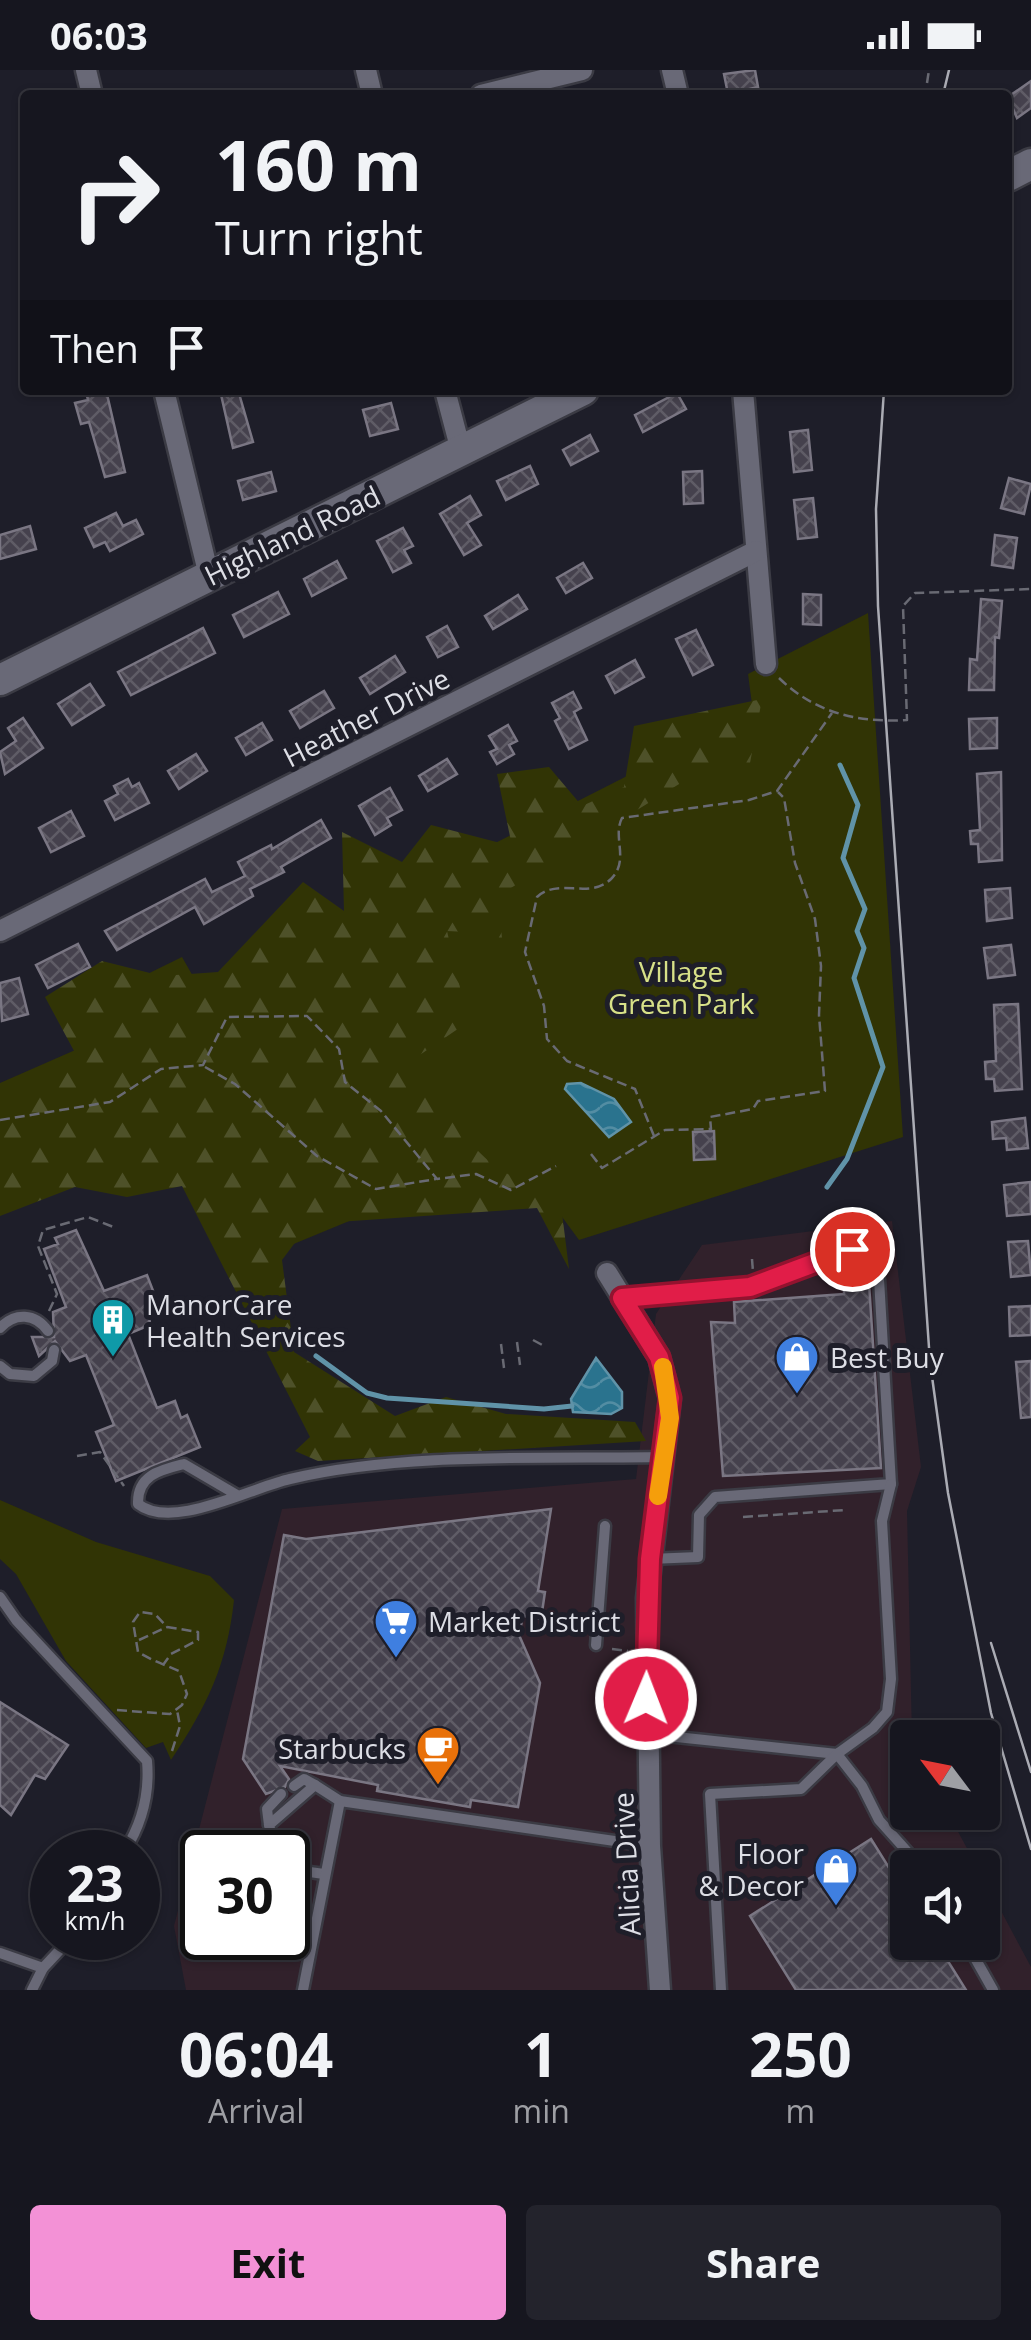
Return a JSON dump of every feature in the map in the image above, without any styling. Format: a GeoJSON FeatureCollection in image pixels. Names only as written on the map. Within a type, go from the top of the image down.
{"type":"FeatureCollection","features":[{"type":"Feature","properties":{"kind":"street"},"geometry":{"type":"LineString","coordinates":[[501,90],[582,70]]}},
{"type":"Feature","properties":{"kind":"street"},"geometry":{"type":"LineString","coordinates":[[165,395],[209,576]]}},
{"type":"Feature","properties":{"kind":"street"},"geometry":{"type":"LineString","coordinates":[[446,395],[461,451]]}},
{"type":"Feature","properties":{"kind":"street","name":"Highland Road"},"geometry":{"type":"LineString","coordinates":[[0,680],[574,395]]}},
{"type":"Feature","properties":{"kind":"street"},"geometry":{"type":"LineString","coordinates":[[743,395],[766,664]]}},
{"type":"Feature","properties":{"kind":"street","name":"Heather Drive"},"geometry":{"type":"LineString","coordinates":[[0,931],[756,551]]}},
{"type":"Feature","properties":{"kind":"street","name":"Alicia Drive"},"geometry":{"type":"LineString","coordinates":[[607,1273],[665,1373],[670,1398],[650,1559],[647,1734],[660,1990]]}},
{"type":"Feature","properties":{"kind":"lane"},"geometry":{"type":"LineString","coordinates":[[622,1298],[750,1287],[852,1249],[868,1255],[879,1279],[891,1484],[882,1522],[891,1678],[887,1712],[874,1728],[837,1754],[801,1789],[710,1794],[721,1990]]}},
{"type":"Feature","properties":{"kind":"lane"},"geometry":{"type":"LineString","coordinates":[[0,1328],[14,1317],[27,1316],[47,1329]]}},
{"type":"Feature","properties":{"kind":"lane"},"geometry":{"type":"LineString","coordinates":[[0,1366],[10,1374],[34,1376],[52,1361],[54,1350]]}},
{"type":"Feature","properties":{"kind":"lane"},"geometry":{"type":"LineString","coordinates":[[237,1495],[184,1464],[148,1476],[138,1495],[138,1504],[148,1512],[164,1516],[237,1495],[288,1479],[351,1468],[664,1456]]}},
{"type":"Feature","properties":{"kind":"lane"},"geometry":{"type":"LineString","coordinates":[[650,1559],[698,1557],[699,1515],[715,1498],[891,1484]]}},
{"type":"Feature","properties":{"kind":"lane"},"geometry":{"type":"LineString","coordinates":[[596,1645],[605,1526]]}},
{"type":"Feature","properties":{"kind":"lane"},"geometry":{"type":"LineString","coordinates":[[0,1597],[16,1620],[147,1761],[149,1787],[135,1830]]}},
{"type":"Feature","properties":{"kind":"lane"},"geometry":{"type":"LineString","coordinates":[[647,1734],[837,1754],[862,1786],[879,1820],[906,1850]]}},
{"type":"Feature","properties":{"kind":"lane"},"geometry":{"type":"LineString","coordinates":[[294,1786],[304,1779],[340,1801],[650,1846]]}},
{"type":"Feature","properties":{"kind":"lane"},"geometry":{"type":"LineString","coordinates":[[269,1825],[282,1808],[315,1785]]}},
{"type":"Feature","properties":{"kind":"lane"},"geometry":{"type":"LineString","coordinates":[[270,1830],[267,1809],[281,1794]]}},
{"type":"Feature","properties":{"kind":"lane"},"geometry":{"type":"LineString","coordinates":[[303,1990],[340,1801]]}},
{"type":"Feature","properties":{"kind":"lane"},"geometry":{"type":"LineString","coordinates":[[310,1872],[324,1874]]}},
{"type":"Feature","properties":{"kind":"lane"},"geometry":{"type":"LineString","coordinates":[[0,1954],[43,1968]]}},
{"type":"Feature","properties":{"kind":"lane"},"geometry":{"type":"LineString","coordinates":[[32,1990],[50,1960]]}},
{"type":"Feature","properties":{"kind":"lane"},"geometry":{"type":"LineString","coordinates":[[976,1960],[993,1990]]}},
{"type":"Feature","properties":{"kind":"path"},"geometry":{"type":"LineString","coordinates":[[926,83],[930,70]]}},
{"type":"Feature","properties":{"kind":"path"},"geometry":{"type":"LineString","coordinates":[[766,664],[783,682],[832,713],[862,721],[907,720],[903,606],[915,593],[1031,589]]}},
{"type":"Feature","properties":{"kind":"path"},"geometry":{"type":"LineString","coordinates":[[654,1136],[634,1089],[567,1061],[547,1039],[544,1006],[525,952],[530,916],[544,890],[553,886],[597,888],[612,878],[622,855],[622,818],[748,800],[777,792],[832,713]]}},
{"type":"Feature","properties":{"kind":"path"},"geometry":{"type":"LineString","coordinates":[[590,1154],[602,1168],[666,1130],[711,1129],[710,1117],[752,1109],[758,1101],[825,1091],[818,1015],[821,966],[815,919],[796,863],[784,798],[777,792]]}},
{"type":"Feature","properties":{"kind":"path"},"geometry":{"type":"LineString","coordinates":[[202,1065],[228,1017],[307,1016],[339,1049],[345,1082],[381,1110],[437,1179]]}},
{"type":"Feature","properties":{"kind":"path"},"geometry":{"type":"LineString","coordinates":[[0,1120],[110,1102],[161,1069],[202,1065],[235,1084],[317,1156],[376,1190],[476,1174],[511,1190],[556,1166]]}},
{"type":"Feature","properties":{"kind":"path"},"geometry":{"type":"LineString","coordinates":[[47,1329],[57,1294],[38,1246],[40,1235],[55,1224],[88,1216],[116,1228]]}},
{"type":"Feature","properties":{"kind":"path"},"geometry":{"type":"LineString","coordinates":[[752,1258],[753,1274]]}},
{"type":"Feature","properties":{"kind":"path"},"geometry":{"type":"LineString","coordinates":[[533,1340],[546,1348]]}},
{"type":"Feature","properties":{"kind":"path"},"geometry":{"type":"LineString","coordinates":[[517,1342],[520,1365]]}},
{"type":"Feature","properties":{"kind":"path"},"geometry":{"type":"LineString","coordinates":[[501,1344],[504,1368]]}},
{"type":"Feature","properties":{"kind":"path"},"geometry":{"type":"LineString","coordinates":[[77,1456],[100,1452],[119,1482],[138,1495]]}},
{"type":"Feature","properties":{"kind":"path"},"geometry":{"type":"LineString","coordinates":[[743,1517],[845,1510]]}},
{"type":"Feature","properties":{"kind":"path"},"geometry":{"type":"LineString","coordinates":[[100,1708],[170,1714],[177,1709],[187,1694],[187,1683],[179,1671],[138,1652],[132,1622],[140,1612],[155,1614],[167,1626]]}},
{"type":"Feature","properties":{"kind":"path"},"geometry":{"type":"LineString","coordinates":[[138,1641],[167,1626],[198,1632],[198,1640],[171,1654],[164,1665]]}},
{"type":"Feature","properties":{"kind":"path"},"geometry":{"type":"LineString","coordinates":[[620,1651],[634,1651]]}},
{"type":"Feature","properties":{"kind":"path"},"geometry":{"type":"LineString","coordinates":[[172,1751],[180,1726],[177,1709]]}},
{"type":"Feature","properties":{"kind":"shaded area"},"geometry":{"type":"Polygon","coordinates":[[[892,1221],[921,1467],[907,1511],[912,1720],[890,1720],[890,1830],[957,1830],[968,1850],[890,1850],[890,1960],[1000,1960],[1000,1909],[1031,1967],[1031,1990],[186,1990],[180,1960],[310,1960],[310,1830],[199,1830],[282,1509],[636,1479],[656,1314],[702,1245],[892,1221]]]}},
{"type":"Feature","properties":{"kind":"shaded area"},"geometry":{"type":"Polygon","coordinates":[[[180,1903],[180,1958],[174,1926],[180,1903]]]}},
{"type":"Feature","properties":{"kind":"green space","name":"Village Green Park"},"geometry":{"type":"Polygon","coordinates":[[[868,613],[903,1137],[579,1240],[543,1191],[475,1169],[267,1255],[214,1139],[0,1177],[0,1083],[146,1019],[127,984],[182,957],[202,992],[753,712],[748,674],[868,613]]]}},
{"type":"Feature","properties":{"kind":"green space"},"geometry":{"type":"Polygon","coordinates":[[[762,699],[750,763],[684,781],[498,896],[503,949],[497,956],[467,932],[447,931],[468,1022],[408,1063],[479,1152],[496,1167],[528,1178],[561,1205],[569,1269],[537,1208],[309,1224],[282,1260],[294,1352],[395,1416],[446,1397],[506,1414],[635,1422],[646,1441],[318,1461],[295,1451],[310,1437],[182,1186],[127,1197],[75,1187],[0,1216],[0,1100],[80,1062],[45,997],[102,961],[162,976],[218,972],[303,882],[344,911],[342,832],[402,862],[431,825],[512,846],[497,774],[549,767],[582,806],[624,787],[634,726],[762,699]]]}},
{"type":"Feature","properties":{"kind":"green space"},"geometry":{"type":"Polygon","coordinates":[[[0,1500],[96,1542],[210,1576],[234,1600],[226,1645],[213,1684],[171,1760],[163,1742],[146,1748],[66,1661],[16,1574],[0,1559],[0,1500]]]}},
{"type":"Feature","properties":{"kind":"water"},"geometry":{"type":"Polygon","coordinates":[[[581,1083],[614,1099],[631,1122],[609,1137],[565,1089],[567,1084],[581,1083]]]}},
{"type":"Feature","properties":{"kind":"water"},"geometry":{"type":"Polygon","coordinates":[[[596,1358],[622,1392],[622,1408],[611,1414],[573,1412],[571,1399],[596,1358]]]}},
{"type":"Feature","properties":{"kind":"building"},"geometry":{"type":"Polygon","coordinates":[[[755,70],[758,87],[727,90],[724,74],[755,70]]]}},
{"type":"Feature","properties":{"kind":"building"},"geometry":{"type":"Polygon","coordinates":[[[1031,81],[1031,108],[1017,118],[1012,106],[1012,94],[1031,81]]]}},
{"type":"Feature","properties":{"kind":"building"},"geometry":{"type":"Polygon","coordinates":[[[87,395],[107,395],[125,472],[105,477],[89,422],[81,424],[75,403],[88,400],[87,395]]]}},
{"type":"Feature","properties":{"kind":"building"},"geometry":{"type":"Polygon","coordinates":[[[221,395],[239,395],[253,442],[233,448],[221,395]]]}},
{"type":"Feature","properties":{"kind":"building"},"geometry":{"type":"Polygon","coordinates":[[[673,395],[678,395],[686,409],[643,432],[635,415],[673,395]]]}},
{"type":"Feature","properties":{"kind":"building"},"geometry":{"type":"Polygon","coordinates":[[[391,403],[398,429],[370,436],[363,410],[391,403]]]}},
{"type":"Feature","properties":{"kind":"building"},"geometry":{"type":"Polygon","coordinates":[[[808,430],[812,470],[794,472],[790,432],[808,430]]]}},
{"type":"Feature","properties":{"kind":"building"},"geometry":{"type":"Polygon","coordinates":[[[590,435],[598,451],[571,465],[563,450],[590,435]]]}},
{"type":"Feature","properties":{"kind":"building"},"geometry":{"type":"Polygon","coordinates":[[[530,466],[538,484],[506,500],[497,481],[530,466]]]}},
{"type":"Feature","properties":{"kind":"building"},"geometry":{"type":"Polygon","coordinates":[[[702,471],[703,503],[684,504],[683,472],[702,471]]]}},
{"type":"Feature","properties":{"kind":"building"},"geometry":{"type":"Polygon","coordinates":[[[271,472],[276,491],[243,500],[238,481],[271,472]]]}},
{"type":"Feature","properties":{"kind":"building"},"geometry":{"type":"Polygon","coordinates":[[[1009,478],[1031,484],[1024,514],[1001,508],[1009,478]]]}},
{"type":"Feature","properties":{"kind":"building"},"geometry":{"type":"Polygon","coordinates":[[[470,496],[481,515],[467,523],[481,545],[464,555],[440,514],[470,496]]]}},
{"type":"Feature","properties":{"kind":"building"},"geometry":{"type":"Polygon","coordinates":[[[813,498],[817,537],[798,539],[794,500],[813,498]]]}},
{"type":"Feature","properties":{"kind":"building"},"geometry":{"type":"Polygon","coordinates":[[[116,513],[123,526],[136,520],[143,534],[110,551],[105,542],[94,547],[85,528],[116,513]]]}},
{"type":"Feature","properties":{"kind":"building"},"geometry":{"type":"Polygon","coordinates":[[[30,526],[36,549],[0,559],[0,535],[30,526]]]}},
{"type":"Feature","properties":{"kind":"building"},"geometry":{"type":"Polygon","coordinates":[[[403,528],[413,546],[404,550],[411,563],[393,572],[377,541],[403,528]]]}},
{"type":"Feature","properties":{"kind":"building"},"geometry":{"type":"Polygon","coordinates":[[[995,535],[1017,538],[1013,568],[992,565],[995,535]]]}},
{"type":"Feature","properties":{"kind":"building"},"geometry":{"type":"Polygon","coordinates":[[[337,561],[346,578],[312,596],[304,579],[337,561]]]}},
{"type":"Feature","properties":{"kind":"building"},"geometry":{"type":"Polygon","coordinates":[[[583,563],[592,578],[566,593],[557,578],[583,563]]]}},
{"type":"Feature","properties":{"kind":"building"},"geometry":{"type":"Polygon","coordinates":[[[278,592],[289,614],[244,637],[233,615],[278,592]]]}},
{"type":"Feature","properties":{"kind":"building"},"geometry":{"type":"Polygon","coordinates":[[[803,594],[821,595],[821,625],[803,624],[803,594]]]}},
{"type":"Feature","properties":{"kind":"building"},"geometry":{"type":"Polygon","coordinates":[[[518,595],[527,609],[493,629],[485,616],[518,595]]]}},
{"type":"Feature","properties":{"kind":"building"},"geometry":{"type":"Polygon","coordinates":[[[981,599],[1002,601],[999,638],[995,637],[994,690],[969,690],[970,659],[977,660],[981,599]]]}},
{"type":"Feature","properties":{"kind":"building"},"geometry":{"type":"Polygon","coordinates":[[[447,626],[458,647],[438,657],[427,637],[447,626]]]}},
{"type":"Feature","properties":{"kind":"building"},"geometry":{"type":"Polygon","coordinates":[[[203,628],[215,653],[131,695],[118,672],[203,628]]]}},
{"type":"Feature","properties":{"kind":"building"},"geometry":{"type":"Polygon","coordinates":[[[696,630],[713,665],[693,675],[676,639],[696,630]]]}},
{"type":"Feature","properties":{"kind":"building"},"geometry":{"type":"Polygon","coordinates":[[[395,656],[405,672],[370,694],[360,678],[395,656]]]}},
{"type":"Feature","properties":{"kind":"building"},"geometry":{"type":"Polygon","coordinates":[[[635,660],[644,677],[615,693],[606,676],[635,660]]]}},
{"type":"Feature","properties":{"kind":"building"},"geometry":{"type":"Polygon","coordinates":[[[90,684],[104,705],[72,725],[58,704],[90,684]]]}},
{"type":"Feature","properties":{"kind":"building"},"geometry":{"type":"Polygon","coordinates":[[[324,691],[334,708],[300,728],[290,711],[324,691]]]}},
{"type":"Feature","properties":{"kind":"building"},"geometry":{"type":"Polygon","coordinates":[[[573,692],[581,708],[574,712],[587,740],[569,749],[555,721],[560,718],[552,703],[573,692]]]}},
{"type":"Feature","properties":{"kind":"building"},"geometry":{"type":"Polygon","coordinates":[[[23,718],[43,748],[5,774],[0,752],[16,741],[8,728],[23,718]]]}},
{"type":"Feature","properties":{"kind":"building"},"geometry":{"type":"Polygon","coordinates":[[[997,718],[997,748],[970,749],[969,719],[997,718]]]}},
{"type":"Feature","properties":{"kind":"building"},"geometry":{"type":"Polygon","coordinates":[[[262,723],[272,740],[246,755],[236,738],[262,723]]]}},
{"type":"Feature","properties":{"kind":"building"},"geometry":{"type":"Polygon","coordinates":[[[508,725],[517,741],[509,745],[514,754],[497,764],[490,752],[497,749],[489,736],[508,725]]]}},
{"type":"Feature","properties":{"kind":"building"},"geometry":{"type":"Polygon","coordinates":[[[196,754],[207,771],[179,789],[168,771],[196,754]]]}},
{"type":"Feature","properties":{"kind":"building"},"geometry":{"type":"Polygon","coordinates":[[[447,759],[457,774],[428,791],[419,776],[447,759]]]}},
{"type":"Feature","properties":{"kind":"building"},"geometry":{"type":"Polygon","coordinates":[[[1001,772],[1002,860],[979,862],[978,844],[971,844],[970,831],[980,830],[977,774],[1001,772]]]}},
{"type":"Feature","properties":{"kind":"building"},"geometry":{"type":"Polygon","coordinates":[[[128,779],[132,787],[139,783],[149,803],[115,820],[105,801],[118,794],[114,786],[128,779]]]}},
{"type":"Feature","properties":{"kind":"building"},"geometry":{"type":"Polygon","coordinates":[[[390,788],[402,810],[387,818],[391,825],[375,835],[359,806],[390,788]]]}},
{"type":"Feature","properties":{"kind":"building"},"geometry":{"type":"Polygon","coordinates":[[[71,811],[84,836],[51,852],[39,828],[71,811]]]}},
{"type":"Feature","properties":{"kind":"building"},"geometry":{"type":"Polygon","coordinates":[[[321,820],[331,838],[281,867],[284,872],[250,889],[253,896],[204,924],[195,907],[117,950],[105,931],[205,879],[212,892],[245,876],[238,862],[271,845],[272,849],[321,820]]]}},
{"type":"Feature","properties":{"kind":"building"},"geometry":{"type":"Polygon","coordinates":[[[1010,888],[1012,918],[987,921],[985,890],[1010,888]]]}},
{"type":"Feature","properties":{"kind":"building"},"geometry":{"type":"Polygon","coordinates":[[[78,944],[90,967],[48,988],[36,965],[78,944]]]}},
{"type":"Feature","properties":{"kind":"building"},"geometry":{"type":"Polygon","coordinates":[[[1011,945],[1015,975],[988,978],[984,948],[1011,945]]]}},
{"type":"Feature","properties":{"kind":"building"},"geometry":{"type":"Polygon","coordinates":[[[19,978],[28,1014],[2,1021],[0,983],[19,978]]]}},
{"type":"Feature","properties":{"kind":"building"},"geometry":{"type":"Polygon","coordinates":[[[1018,1004],[1022,1089],[995,1091],[994,1079],[986,1079],[985,1062],[996,1061],[994,1005],[1018,1004]]]}},
{"type":"Feature","properties":{"kind":"building"},"geometry":{"type":"Polygon","coordinates":[[[1025,1118],[1028,1148],[1007,1150],[1006,1138],[993,1139],[992,1122],[1025,1118]]]}},
{"type":"Feature","properties":{"kind":"building"},"geometry":{"type":"Polygon","coordinates":[[[714,1131],[715,1159],[694,1160],[693,1132],[714,1131]]]}},
{"type":"Feature","properties":{"kind":"building"},"geometry":{"type":"Polygon","coordinates":[[[1030,1182],[1031,1214],[1007,1216],[1004,1185],[1030,1182]]]}},
{"type":"Feature","properties":{"kind":"building","name":"ManorCare Health Services"},"geometry":{"type":"Polygon","coordinates":[[[76,1230],[104,1291],[147,1275],[157,1301],[148,1305],[150,1325],[128,1334],[157,1408],[175,1401],[181,1418],[187,1415],[200,1447],[116,1481],[96,1432],[114,1425],[86,1355],[70,1361],[55,1341],[39,1356],[32,1337],[54,1337],[53,1312],[66,1307],[44,1249],[58,1244],[55,1238],[76,1230]]]}},
{"type":"Feature","properties":{"kind":"building"},"geometry":{"type":"Polygon","coordinates":[[[1028,1241],[1031,1275],[1011,1277],[1008,1242],[1028,1241]]]}},
{"type":"Feature","properties":{"kind":"building","name":"Best Buy"},"geometry":{"type":"Polygon","coordinates":[[[856,1272],[869,1283],[881,1468],[723,1476],[711,1322],[735,1323],[734,1302],[844,1294],[844,1273],[856,1272]]]}},
{"type":"Feature","properties":{"kind":"building"},"geometry":{"type":"Polygon","coordinates":[[[1031,1306],[1031,1335],[1010,1336],[1009,1307],[1031,1306]]]}},
{"type":"Feature","properties":{"kind":"building"},"geometry":{"type":"Polygon","coordinates":[[[1031,1361],[1031,1417],[1021,1418],[1016,1362],[1031,1361]]]}},
{"type":"Feature","properties":{"kind":"building","name":"Market District"},"geometry":{"type":"Polygon","coordinates":[[[551,1509],[538,1591],[545,1592],[541,1619],[523,1616],[519,1635],[540,1683],[518,1807],[471,1800],[470,1807],[377,1791],[378,1785],[280,1766],[289,1779],[285,1787],[266,1794],[243,1759],[284,1535],[306,1539],[551,1509]]]}},
{"type":"Feature","properties":{"kind":"building"},"geometry":{"type":"Polygon","coordinates":[[[0,1702],[68,1745],[45,1779],[35,1775],[11,1815],[0,1805],[0,1702]]]}},
{"type":"Feature","properties":{"kind":"building","name":"Floor & Decor"},"geometry":{"type":"Polygon","coordinates":[[[871,1839],[890,1869],[890,1960],[947,1960],[966,1990],[796,1990],[750,1916],[871,1839]]]}},
{"type":"Feature","properties":{"kind":"waterway"},"geometry":{"type":"LineString","coordinates":[[827,1187],[847,1159],[883,1067],[854,978],[864,948],[857,931],[865,909],[843,858],[858,805],[840,765]]}},
{"type":"Feature","properties":{"kind":"waterway"},"geometry":{"type":"LineString","coordinates":[[316,1356],[367,1393],[387,1398],[544,1409],[572,1406]]}},
{"type":"Feature","properties":{"kind":"tram line"},"geometry":{"type":"LineString","coordinates":[[944,90],[949,70]]}},
{"type":"Feature","properties":{"kind":"tram line"},"geometry":{"type":"LineString","coordinates":[[884,395],[876,509],[878,606],[930,1362],[948,1493],[991,1713],[1031,1849]]}},
{"type":"Feature","properties":{"kind":"tram line"},"geometry":{"type":"LineString","coordinates":[[991,1643],[1031,1772]]}},
{"type":"Feature","properties":{"kind":"slow traffic"},"geometry":{"type":"LineString","coordinates":[[658,1496],[670,1418],[663,1367]]}},
{"type":"Feature","properties":{"kind":"place","name":"ManorCare Health Services"},"geometry":{"type":"Point","coordinates":[113,1358]}},
{"type":"Feature","properties":{"kind":"place","name":"Best Buy"},"geometry":{"type":"Point","coordinates":[797,1395]}},
{"type":"Feature","properties":{"kind":"place","name":"Market District"},"geometry":{"type":"Point","coordinates":[396,1659]}},
{"type":"Feature","properties":{"kind":"place","name":"Starbucks"},"geometry":{"type":"Point","coordinates":[438,1786]}},
{"type":"Feature","properties":{"kind":"place","name":"Floor & Decor"},"geometry":{"type":"Point","coordinates":[836,1907]}},
{"type":"Feature","properties":{"kind":"route"},"geometry":{"type":"LineString","coordinates":[[646,1699],[650,1559],[670,1398],[659,1357],[622,1298],[750,1287],[852,1249]]}}]}
